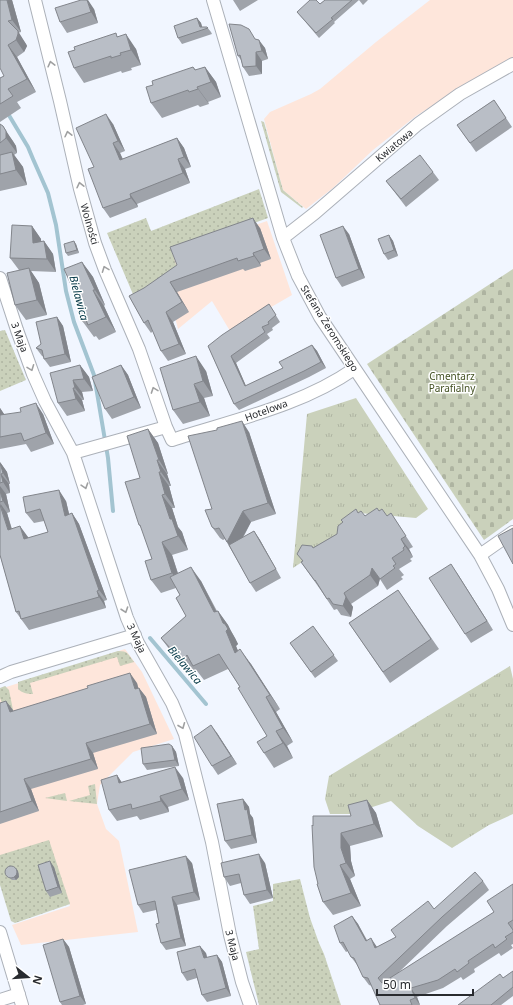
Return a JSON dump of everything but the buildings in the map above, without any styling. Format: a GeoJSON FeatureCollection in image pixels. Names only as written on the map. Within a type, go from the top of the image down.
{"type":"FeatureCollection","features":[{"type":"Feature","properties":{"kind":"street","name":"Wolności"},"geometry":{"type":"LineString","coordinates":[[34,0],[60,101],[80,189],[96,243],[105,270],[137,344],[172,440]]}},
{"type":"Feature","properties":{"kind":"street","name":"Stefana Żeromskiego"},"geometry":{"type":"LineString","coordinates":[[213,0],[283,238],[307,295],[354,369],[480,555],[498,589],[513,626]]}},
{"type":"Feature","properties":{"kind":"street","name":"Kwiatowa"},"geometry":{"type":"LineString","coordinates":[[283,238],[321,208],[418,124],[460,94],[513,64]]}},
{"type":"Feature","properties":{"kind":"street","name":"3 Maja"},"geometry":{"type":"LineString","coordinates":[[0,278],[33,374],[45,401],[73,453],[125,611],[135,635],[172,703],[185,734],[212,842],[230,935],[242,982],[250,1005]]}},
{"type":"Feature","properties":{"kind":"street","name":"Hotelowa"},"geometry":{"type":"LineString","coordinates":[[172,440],[268,411],[340,378],[354,369]]}},
{"type":"Feature","properties":{"kind":"street"},"geometry":{"type":"LineString","coordinates":[[73,453],[166,427]]}},
{"type":"Feature","properties":{"kind":"street"},"geometry":{"type":"LineString","coordinates":[[480,555],[513,532]]}},
{"type":"Feature","properties":{"kind":"street"},"geometry":{"type":"LineString","coordinates":[[4,674],[135,635]]}},
{"type":"Feature","properties":{"kind":"street"},"geometry":{"type":"LineString","coordinates":[[0,932],[21,1000],[0,1000]]}},
{"type":"Feature","properties":{"kind":"shaded area"},"geometry":{"type":"Polygon","coordinates":[[[430,0],[513,0],[513,58],[460,88],[416,116],[373,150],[333,188],[306,209],[283,190],[264,119],[270,112],[320,89],[376,42],[430,0]]]}},
{"type":"Feature","properties":{"kind":"shaded area"},"geometry":{"type":"Polygon","coordinates":[[[267,221],[292,295],[230,331],[212,301],[178,329],[160,259],[267,221]]]}},
{"type":"Feature","properties":{"kind":"shaded area"},"geometry":{"type":"Polygon","coordinates":[[[125,649],[142,672],[174,739],[133,752],[100,785],[97,804],[106,829],[119,841],[138,932],[21,945],[12,925],[70,906],[46,846],[0,862],[0,689],[125,649]]]}},
{"type":"Feature","properties":{"kind":"green space"},"geometry":{"type":"Polygon","coordinates":[[[261,121],[264,122],[283,190],[303,207],[302,208],[281,192],[261,121]]]}},
{"type":"Feature","properties":{"kind":"green space"},"geometry":{"type":"Polygon","coordinates":[[[259,189],[268,218],[172,252],[180,278],[135,299],[107,233],[146,218],[151,231],[259,189]]]}},
{"type":"Feature","properties":{"kind":"green space","name":"Cmentarz Parafialny"},"geometry":{"type":"Polygon","coordinates":[[[513,269],[513,519],[484,540],[367,364],[513,269]]]}},
{"type":"Feature","properties":{"kind":"green space"},"geometry":{"type":"Polygon","coordinates":[[[5,330],[26,380],[0,391],[0,331],[5,330]]]}},
{"type":"Feature","properties":{"kind":"green space"},"geometry":{"type":"Polygon","coordinates":[[[356,398],[428,509],[416,518],[359,513],[346,533],[293,568],[307,414],[356,398]]]}},
{"type":"Feature","properties":{"kind":"green space"},"geometry":{"type":"Polygon","coordinates":[[[118,651],[126,652],[134,662],[120,666],[117,657],[30,683],[33,694],[25,693],[18,689],[18,682],[118,651]]]}},
{"type":"Feature","properties":{"kind":"green space"},"geometry":{"type":"Polygon","coordinates":[[[510,666],[513,679],[513,814],[489,825],[452,848],[418,826],[391,801],[351,814],[330,814],[325,799],[329,776],[510,666]]]}},
{"type":"Feature","properties":{"kind":"green space"},"geometry":{"type":"Polygon","coordinates":[[[5,686],[9,690],[13,710],[6,713],[0,698],[0,688],[5,686]]]}},
{"type":"Feature","properties":{"kind":"green space"},"geometry":{"type":"Polygon","coordinates":[[[95,784],[97,804],[69,801],[90,795],[88,786],[95,784]]]}},
{"type":"Feature","properties":{"kind":"green space"},"geometry":{"type":"Polygon","coordinates":[[[65,793],[67,801],[45,798],[65,793]]]}},
{"type":"Feature","properties":{"kind":"green space"},"geometry":{"type":"Polygon","coordinates":[[[49,840],[70,904],[15,923],[11,921],[0,885],[0,855],[49,840]]]}},
{"type":"Feature","properties":{"kind":"green space"},"geometry":{"type":"Polygon","coordinates":[[[300,879],[310,918],[341,1005],[259,1005],[246,952],[259,949],[253,906],[273,901],[273,884],[300,879]]]}},
{"type":"Feature","properties":{"kind":"waterway","name":"Bielawica"},"geometry":{"type":"LineString","coordinates":[[7,112],[28,147],[48,193],[56,225],[66,291],[74,322],[94,375],[108,458],[113,511]]}},
{"type":"Feature","properties":{"kind":"waterway","name":"Bielawica"},"geometry":{"type":"LineString","coordinates":[[150,638],[206,704]]}}]}
